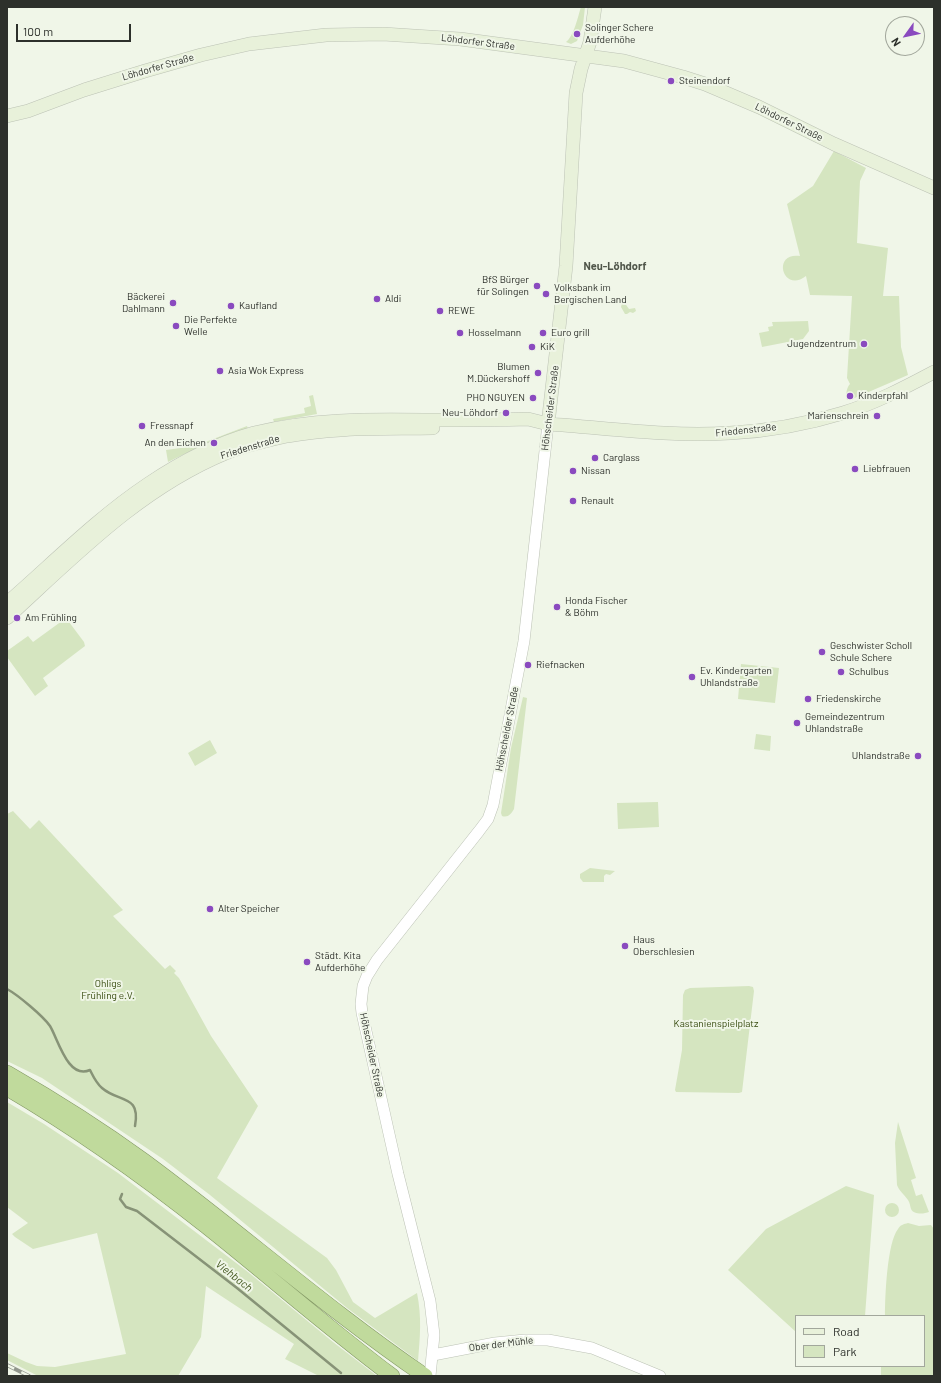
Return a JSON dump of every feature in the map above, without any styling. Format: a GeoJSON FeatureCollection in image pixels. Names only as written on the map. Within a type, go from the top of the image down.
{"type":"FeatureCollection","features":[{"type":"Feature","properties":{"kind":"highway"},"geometry":{"type":"LineString","coordinates":[[7,1073],[71,1111],[144,1161],[216,1216],[315,1296],[420,1373]]}},
{"type":"Feature","properties":{"kind":"highway"},"geometry":{"type":"LineString","coordinates":[[7,1088],[68,1125],[139,1174],[392,1376]]}},
{"type":"Feature","properties":{"kind":"main road","name":"Höhscheider Straße"},"geometry":{"type":"LineString","coordinates":[[548,424],[566,266],[574,105],[579,76],[591,37],[594,7]]}},
{"type":"Feature","properties":{"kind":"main road","name":"Löhdorfer Straße"},"geometry":{"type":"LineString","coordinates":[[7,116],[28,111],[84,90],[201,55],[249,44],[326,34],[383,34],[460,39],[624,61],[705,84],[759,107],[839,146],[934,188]]}},
{"type":"Feature","properties":{"kind":"main road","name":"Friedenstraße"},"geometry":{"type":"LineString","coordinates":[[7,603],[76,541],[147,484],[189,459],[226,443],[253,434],[296,425],[371,419],[528,419],[548,424],[684,434],[729,434],[752,432],[795,425],[843,413],[889,396],[934,372]]}},
{"type":"Feature","properties":{"kind":"main road","name":"Friedenstraße"},"geometry":{"type":"LineString","coordinates":[[7,618],[102,531],[135,505],[170,481],[194,467],[228,452],[284,437],[355,429],[527,427],[548,424]]}},
{"type":"Feature","properties":{"kind":"street","name":"Höhscheider Straße"},"geometry":{"type":"LineString","coordinates":[[430,1376],[434,1335],[430,1301],[371,1056],[362,1013],[362,992],[367,976],[377,960],[488,819],[493,805],[524,641],[548,424]]}},
{"type":"Feature","properties":{"kind":"street","name":"Ober der Mühle"},"geometry":{"type":"LineString","coordinates":[[433,1355],[495,1343],[524,1340],[548,1340],[592,1348],[660,1376]]}},
{"type":"Feature","properties":{"kind":"green space"},"geometry":{"type":"Polygon","coordinates":[[[581,7],[585,7],[583,25],[577,41],[571,44],[566,42],[573,31],[581,7]]]}},
{"type":"Feature","properties":{"kind":"green space"},"geometry":{"type":"Polygon","coordinates":[[[834,151],[866,168],[860,181],[857,243],[888,248],[883,296],[899,296],[901,347],[908,375],[850,400],[847,400],[846,396],[847,389],[850,384],[847,378],[852,296],[810,295],[806,276],[798,280],[791,280],[786,277],[783,265],[785,260],[791,256],[800,256],[787,204],[813,186],[834,151]]]}},
{"type":"Feature","properties":{"kind":"green space"},"geometry":{"type":"Polygon","coordinates":[[[624,302],[629,309],[635,308],[636,311],[625,314],[621,307],[622,303],[624,302]]]}},
{"type":"Feature","properties":{"kind":"green space"},"geometry":{"type":"Polygon","coordinates":[[[808,321],[809,331],[803,339],[762,347],[759,333],[769,331],[768,327],[773,326],[772,322],[808,321]]]}},
{"type":"Feature","properties":{"kind":"green space"},"geometry":{"type":"Polygon","coordinates":[[[313,395],[317,414],[274,422],[273,419],[305,413],[304,408],[311,406],[309,396],[313,395]]]}},
{"type":"Feature","properties":{"kind":"green space"},"geometry":{"type":"Polygon","coordinates":[[[247,426],[248,429],[207,444],[168,462],[166,450],[195,446],[247,426]]]}},
{"type":"Feature","properties":{"kind":"green space"},"geometry":{"type":"Polygon","coordinates":[[[66,618],[84,642],[85,646],[43,678],[48,686],[35,696],[7,657],[7,651],[28,636],[33,642],[66,618]]]}},
{"type":"Feature","properties":{"kind":"green space"},"geometry":{"type":"Polygon","coordinates":[[[741,664],[779,668],[775,703],[738,699],[741,664]]]}},
{"type":"Feature","properties":{"kind":"green space"},"geometry":{"type":"Polygon","coordinates":[[[523,697],[527,698],[514,809],[509,815],[502,816],[501,813],[511,748],[523,697]]]}},
{"type":"Feature","properties":{"kind":"green space"},"geometry":{"type":"Polygon","coordinates":[[[756,734],[771,736],[770,751],[754,749],[756,734]]]}},
{"type":"Feature","properties":{"kind":"green space"},"geometry":{"type":"Polygon","coordinates":[[[210,740],[217,753],[195,766],[188,753],[210,740]]]}},
{"type":"Feature","properties":{"kind":"green space"},"geometry":{"type":"Polygon","coordinates":[[[658,802],[659,827],[618,829],[617,803],[658,802]]]}},
{"type":"Feature","properties":{"kind":"green space","name":"Ohligs Frühling e.V."},"geometry":{"type":"Polygon","coordinates":[[[13,811],[30,829],[39,820],[123,910],[113,916],[165,969],[170,965],[176,971],[174,973],[179,978],[211,1036],[258,1106],[217,1178],[327,1258],[336,1270],[353,1302],[375,1318],[417,1293],[420,1319],[418,1361],[347,1308],[210,1195],[163,1159],[42,1078],[7,1061],[7,814],[13,811]]]}},
{"type":"Feature","properties":{"kind":"green space"},"geometry":{"type":"Polygon","coordinates":[[[590,868],[615,871],[610,875],[606,874],[604,876],[604,882],[583,882],[580,878],[580,874],[590,868]]]}},
{"type":"Feature","properties":{"kind":"green space","name":"Kastanienspielplatz"},"geometry":{"type":"Polygon","coordinates":[[[753,987],[754,991],[742,1092],[676,1092],[675,1090],[682,1050],[683,995],[685,990],[690,988],[753,987]]]}},
{"type":"Feature","properties":{"kind":"green space"},"geometry":{"type":"Polygon","coordinates":[[[7,1102],[44,1124],[118,1173],[248,1272],[377,1376],[319,1376],[285,1359],[294,1344],[206,1286],[201,1337],[178,1376],[38,1376],[7,1360],[7,1353],[37,1366],[55,1367],[126,1354],[97,1233],[33,1249],[12,1234],[28,1223],[7,1207],[7,1102]]]}},
{"type":"Feature","properties":{"kind":"green space"},"geometry":{"type":"Polygon","coordinates":[[[898,1122],[916,1178],[911,1180],[916,1196],[922,1194],[929,1212],[919,1214],[912,1211],[910,1203],[897,1185],[895,1143],[898,1122]]]}},
{"type":"Feature","properties":{"kind":"green space"},"geometry":{"type":"Polygon","coordinates":[[[846,1186],[874,1195],[865,1315],[795,1315],[795,1331],[728,1270],[766,1229],[846,1186]]]}},
{"type":"Feature","properties":{"kind":"green space"},"geometry":{"type":"Polygon","coordinates":[[[892,1203],[897,1205],[899,1210],[897,1215],[892,1217],[887,1215],[885,1210],[887,1205],[892,1203]]]}},
{"type":"Feature","properties":{"kind":"green space"},"geometry":{"type":"Polygon","coordinates":[[[908,1223],[919,1226],[931,1225],[934,1229],[934,1376],[881,1376],[881,1367],[925,1367],[925,1315],[885,1315],[887,1271],[891,1246],[894,1236],[902,1225],[908,1223]]]}},
{"type":"Feature","properties":{"kind":"waterway","name":"Viehbach"},"geometry":{"type":"LineString","coordinates":[[7,989],[30,1006],[47,1022],[70,1064],[82,1072],[90,1070],[96,1082],[102,1088],[132,1104],[135,1109],[136,1116],[135,1126]]}},
{"type":"Feature","properties":{"kind":"waterway","name":"Viehbach"},"geometry":{"type":"LineString","coordinates":[[122,1194],[120,1199],[126,1207],[137,1211],[237,1288],[341,1373]]}},
{"type":"Feature","properties":{"kind":"railway"},"geometry":{"type":"LineString","coordinates":[[7,1365],[29,1376]]}},
{"type":"Feature","properties":{"kind":"place","name":"Solinger Schere Aufderhöhe"},"geometry":{"type":"Point","coordinates":[577,34]}},
{"type":"Feature","properties":{"kind":"place","name":"Steinendorf"},"geometry":{"type":"Point","coordinates":[671,81]}},
{"type":"Feature","properties":{"kind":"place","name":"BfS Bürger für Solingen"},"geometry":{"type":"Point","coordinates":[537,286]}},
{"type":"Feature","properties":{"kind":"place","name":"Volksbank im Bergischen Land"},"geometry":{"type":"Point","coordinates":[546,294]}},
{"type":"Feature","properties":{"kind":"place","name":"Aldi"},"geometry":{"type":"Point","coordinates":[377,299]}},
{"type":"Feature","properties":{"kind":"place","name":"Bäckerei Dahlmann"},"geometry":{"type":"Point","coordinates":[173,303]}},
{"type":"Feature","properties":{"kind":"place","name":"Kaufland"},"geometry":{"type":"Point","coordinates":[231,306]}},
{"type":"Feature","properties":{"kind":"place","name":"REWE"},"geometry":{"type":"Point","coordinates":[440,311]}},
{"type":"Feature","properties":{"kind":"place","name":"Die Perfekte Welle"},"geometry":{"type":"Point","coordinates":[176,326]}},
{"type":"Feature","properties":{"kind":"place","name":"Hosselmann"},"geometry":{"type":"Point","coordinates":[460,333]}},
{"type":"Feature","properties":{"kind":"place","name":"Euro grill"},"geometry":{"type":"Point","coordinates":[543,333]}},
{"type":"Feature","properties":{"kind":"place","name":"Jugendzentrum"},"geometry":{"type":"Point","coordinates":[864,344]}},
{"type":"Feature","properties":{"kind":"place","name":"KiK"},"geometry":{"type":"Point","coordinates":[532,347]}},
{"type":"Feature","properties":{"kind":"place","name":"Asia Wok Express"},"geometry":{"type":"Point","coordinates":[220,371]}},
{"type":"Feature","properties":{"kind":"place","name":"Blumen M.Dückershoff"},"geometry":{"type":"Point","coordinates":[538,373]}},
{"type":"Feature","properties":{"kind":"place","name":"Kinderpfahl"},"geometry":{"type":"Point","coordinates":[850,396]}},
{"type":"Feature","properties":{"kind":"place","name":"PHO NGUYEN"},"geometry":{"type":"Point","coordinates":[533,398]}},
{"type":"Feature","properties":{"kind":"place","name":"Neu-Löhdorf"},"geometry":{"type":"Point","coordinates":[506,413]}},
{"type":"Feature","properties":{"kind":"place","name":"Marienschrein"},"geometry":{"type":"Point","coordinates":[877,416]}},
{"type":"Feature","properties":{"kind":"place","name":"Fressnapf"},"geometry":{"type":"Point","coordinates":[142,426]}},
{"type":"Feature","properties":{"kind":"place","name":"An den Eichen"},"geometry":{"type":"Point","coordinates":[214,443]}},
{"type":"Feature","properties":{"kind":"place","name":"Carglass"},"geometry":{"type":"Point","coordinates":[595,458]}},
{"type":"Feature","properties":{"kind":"place","name":"Liebfrauen"},"geometry":{"type":"Point","coordinates":[855,469]}},
{"type":"Feature","properties":{"kind":"place","name":"Nissan"},"geometry":{"type":"Point","coordinates":[573,471]}},
{"type":"Feature","properties":{"kind":"place","name":"Renault"},"geometry":{"type":"Point","coordinates":[573,501]}},
{"type":"Feature","properties":{"kind":"place","name":"Honda Fischer & Böhm"},"geometry":{"type":"Point","coordinates":[557,607]}},
{"type":"Feature","properties":{"kind":"place","name":"Am Frühling"},"geometry":{"type":"Point","coordinates":[17,618]}},
{"type":"Feature","properties":{"kind":"place","name":"Geschwister Scholl Schule Schere"},"geometry":{"type":"Point","coordinates":[822,652]}},
{"type":"Feature","properties":{"kind":"place","name":"Riefnacken"},"geometry":{"type":"Point","coordinates":[528,665]}},
{"type":"Feature","properties":{"kind":"place","name":"Schulbus"},"geometry":{"type":"Point","coordinates":[841,672]}},
{"type":"Feature","properties":{"kind":"place","name":"Ev. Kindergarten Uhlandstraße"},"geometry":{"type":"Point","coordinates":[692,677]}},
{"type":"Feature","properties":{"kind":"place","name":"Friedenskirche"},"geometry":{"type":"Point","coordinates":[808,699]}},
{"type":"Feature","properties":{"kind":"place","name":"Gemeindezentrum Uhlandstraße"},"geometry":{"type":"Point","coordinates":[797,723]}},
{"type":"Feature","properties":{"kind":"place","name":"Uhlandstraße"},"geometry":{"type":"Point","coordinates":[918,756]}},
{"type":"Feature","properties":{"kind":"place","name":"Alter Speicher"},"geometry":{"type":"Point","coordinates":[210,909]}},
{"type":"Feature","properties":{"kind":"place","name":"Haus Oberschlesien"},"geometry":{"type":"Point","coordinates":[625,946]}},
{"type":"Feature","properties":{"kind":"place","name":"Städt. Kita Aufderhöhe"},"geometry":{"type":"Point","coordinates":[307,962]}},
{"type":"Feature","properties":{"kind":"district","name":"Neu-Löhdorf"},"geometry":{"type":"Point","coordinates":[615,266]}}]}
